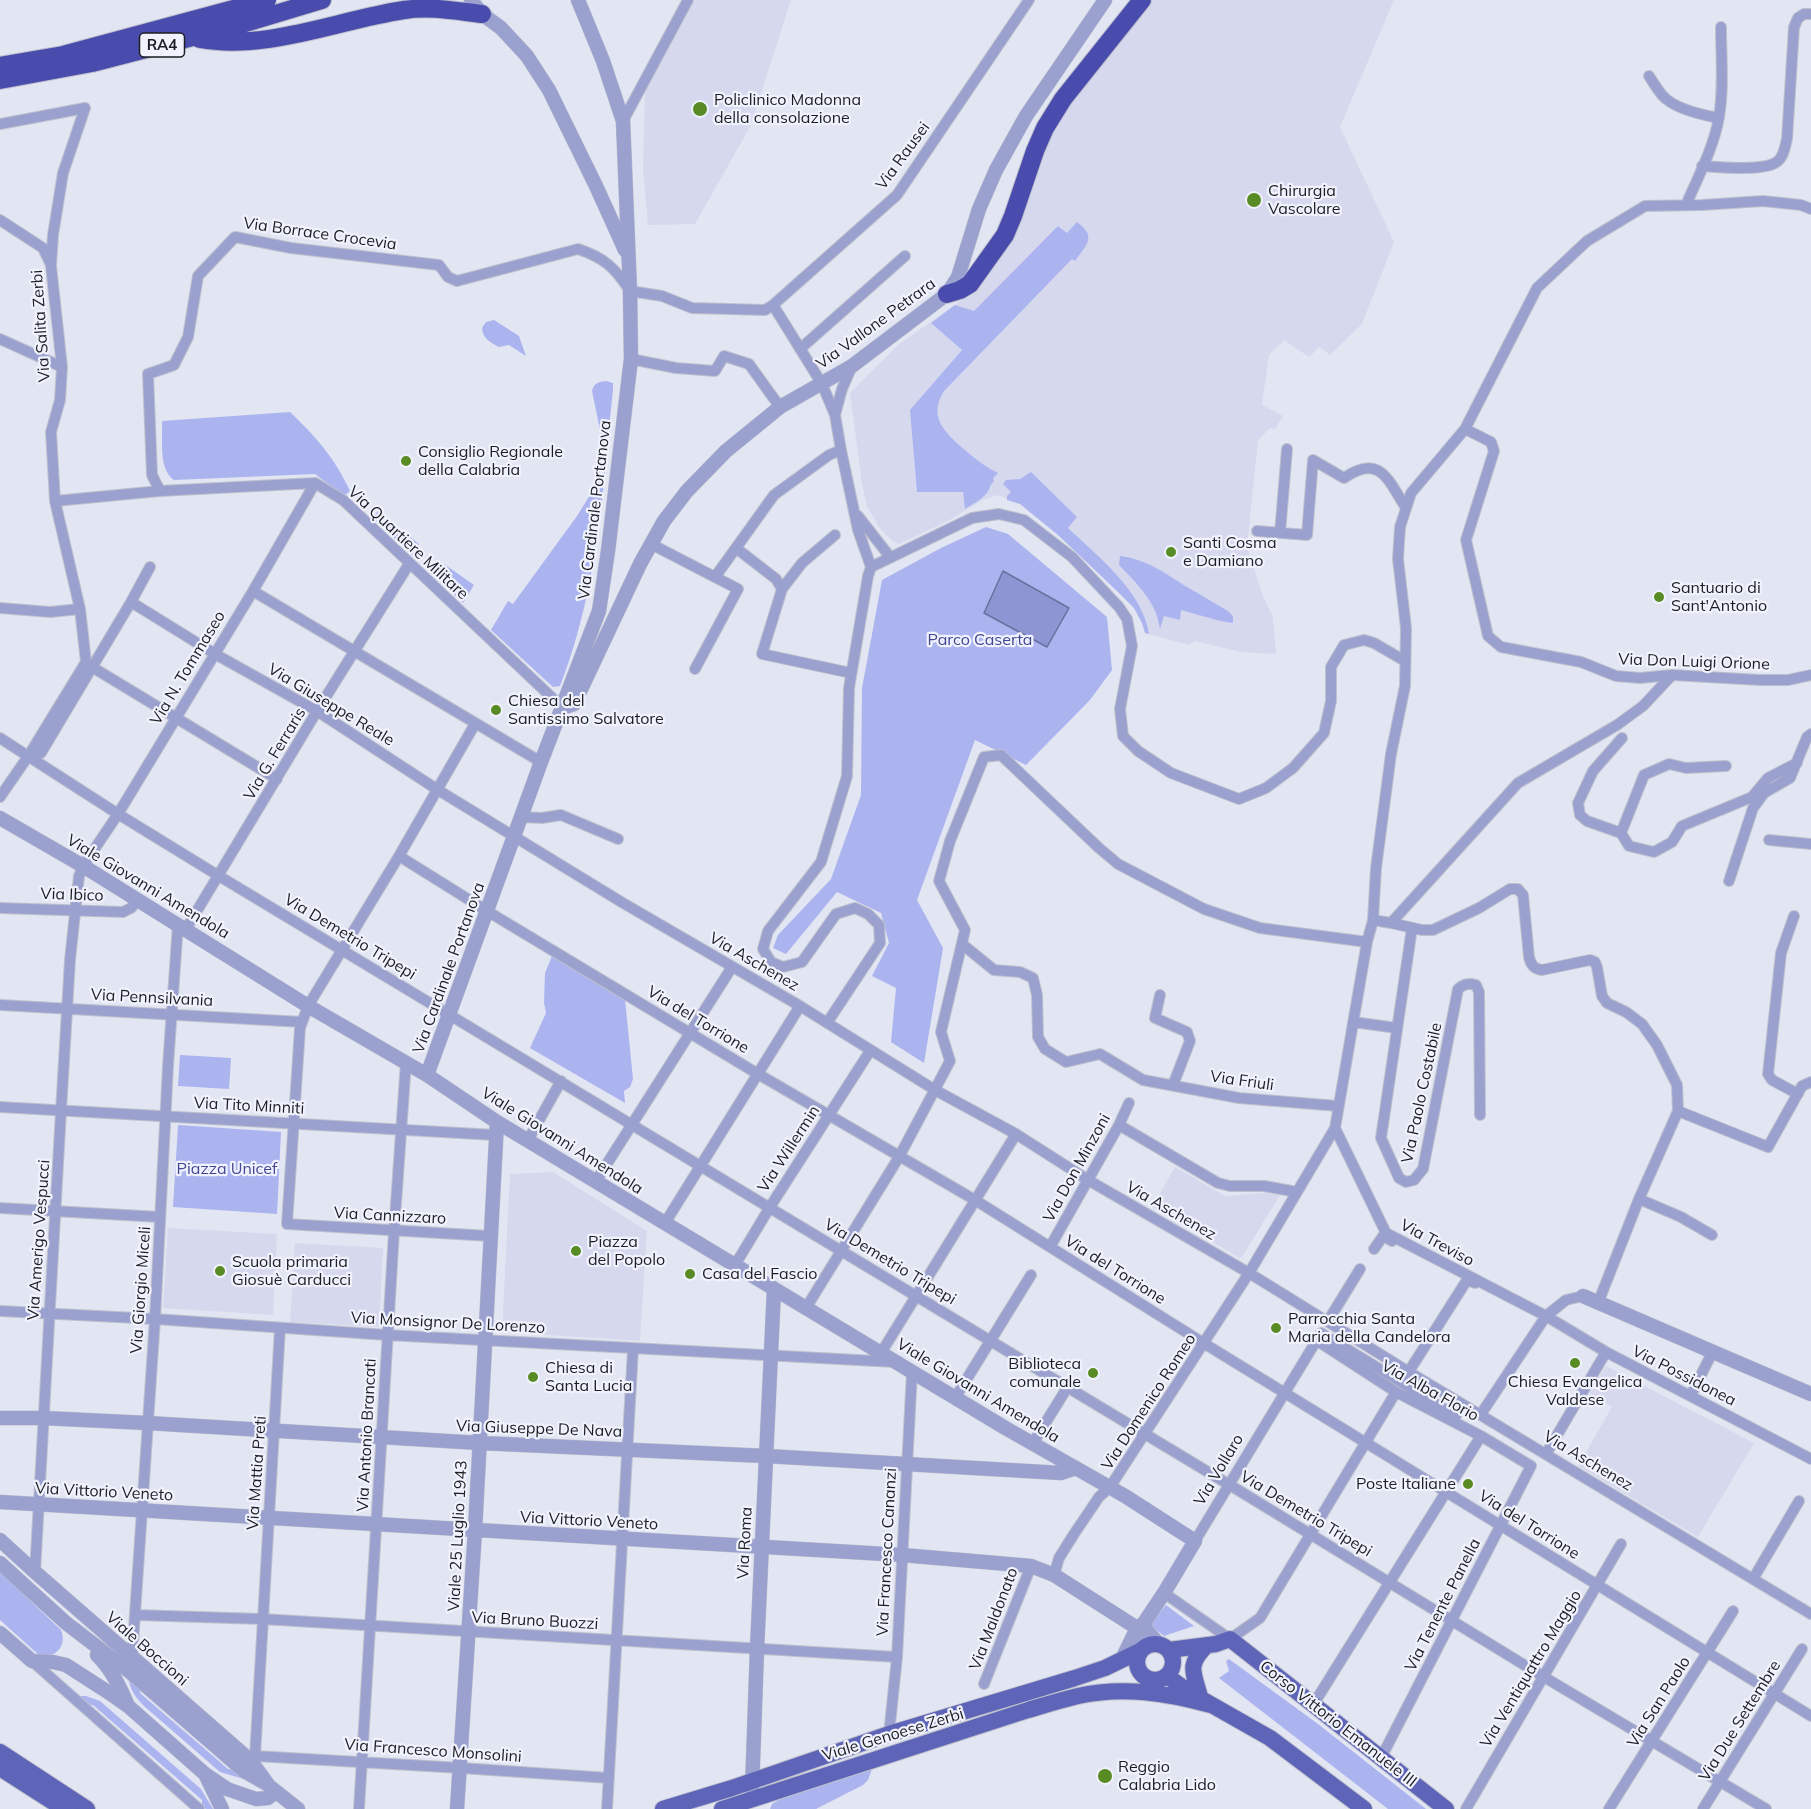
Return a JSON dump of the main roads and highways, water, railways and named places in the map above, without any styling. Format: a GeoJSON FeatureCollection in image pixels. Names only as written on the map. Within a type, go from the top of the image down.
{"type":"FeatureCollection","features":[{"type":"Feature","properties":{"kind":"highway"},"geometry":{"type":"LineString","coordinates":[[236,0],[216,8],[192,29],[220,43],[314,31],[349,20],[431,4],[477,7]]}},
{"type":"Feature","properties":{"kind":"highway","name":"RA4"},"geometry":{"type":"LineString","coordinates":[[0,80],[92,63],[192,29],[267,0]]}},
{"type":"Feature","properties":{"kind":"highway","name":"RA4"},"geometry":{"type":"LineString","coordinates":[[0,66],[192,29],[322,0]]}},
{"type":"Feature","properties":{"kind":"highway"},"geometry":{"type":"LineString","coordinates":[[947,294],[970,284],[1005,235],[1045,128],[1063,99],[1142,0]]}},
{"type":"Feature","properties":{"kind":"main road","name":"Corso Vittorio Emanuele III"},"geometry":{"type":"LineString","coordinates":[[1206,1646],[1230,1640],[1446,1809]]}},
{"type":"Feature","properties":{"kind":"main road"},"geometry":{"type":"LineString","coordinates":[[1164,1647],[1173,1660],[1173,1666],[1167,1676],[1152,1680],[1143,1676],[1137,1666],[1137,1656],[1149,1644],[1164,1647],[1206,1646]]}},
{"type":"Feature","properties":{"kind":"main road"},"geometry":{"type":"LineString","coordinates":[[1206,1646],[1196,1656],[1192,1668],[1206,1701]]}},
{"type":"Feature","properties":{"kind":"main road","name":"Viale Genoese Zerbi"},"geometry":{"type":"LineString","coordinates":[[663,1809],[889,1734],[1075,1678],[1105,1668],[1140,1651]]}},
{"type":"Feature","properties":{"kind":"main road"},"geometry":{"type":"LineString","coordinates":[[1134,1691],[1143,1676]]}},
{"type":"Feature","properties":{"kind":"main road"},"geometry":{"type":"LineString","coordinates":[[1167,1676],[1189,1692],[1270,1738],[1364,1809]]}},
{"type":"Feature","properties":{"kind":"main road","name":"Viale Genoese Zerbi"},"geometry":{"type":"LineString","coordinates":[[722,1809],[1048,1704],[1089,1694],[1134,1691],[1206,1701]]}},
{"type":"Feature","properties":{"kind":"main road"},"geometry":{"type":"LineString","coordinates":[[0,1752],[87,1809]]}},
{"type":"Feature","properties":{"kind":"main road"},"geometry":{"type":"LineString","coordinates":[[0,1768],[64,1809]]}},
{"type":"Feature","properties":{"kind":"place","name":"Policlinico Madonna della consolazione"},"geometry":{"type":"Point","coordinates":[700,109]}},
{"type":"Feature","properties":{"kind":"place","name":"Chirurgia Vascolare"},"geometry":{"type":"Point","coordinates":[1254,200]}},
{"type":"Feature","properties":{"kind":"place","name":"Consiglio Regionale della Calabria"},"geometry":{"type":"Point","coordinates":[406,461]}},
{"type":"Feature","properties":{"kind":"place","name":"Santi Cosma e Damiano"},"geometry":{"type":"Point","coordinates":[1171,552]}},
{"type":"Feature","properties":{"kind":"place","name":"Santuario di Sant'Antonio"},"geometry":{"type":"Point","coordinates":[1659,597]}},
{"type":"Feature","properties":{"kind":"place","name":"Chiesa del Santissimo Salvatore"},"geometry":{"type":"Point","coordinates":[496,710]}},
{"type":"Feature","properties":{"kind":"place","name":"Piazza del Popolo"},"geometry":{"type":"Point","coordinates":[576,1251]}},
{"type":"Feature","properties":{"kind":"place","name":"Scuola primaria Giosuè Carducci"},"geometry":{"type":"Point","coordinates":[220,1271]}},
{"type":"Feature","properties":{"kind":"place","name":"Casa del Fascio"},"geometry":{"type":"Point","coordinates":[690,1274]}},
{"type":"Feature","properties":{"kind":"place","name":"Parrocchia Santa Maria della Candelora"},"geometry":{"type":"Point","coordinates":[1276,1328]}},
{"type":"Feature","properties":{"kind":"place","name":"Chiesa Evangelica Valdese"},"geometry":{"type":"Point","coordinates":[1575,1363]}},
{"type":"Feature","properties":{"kind":"place","name":"Biblioteca comunale"},"geometry":{"type":"Point","coordinates":[1093,1373]}},
{"type":"Feature","properties":{"kind":"place","name":"Chiesa di Santa Lucia"},"geometry":{"type":"Point","coordinates":[533,1377]}},
{"type":"Feature","properties":{"kind":"place","name":"Poste Italiane"},"geometry":{"type":"Point","coordinates":[1468,1484]}},
{"type":"Feature","properties":{"kind":"place","name":"Reggio Calabria Lido"},"geometry":{"type":"Point","coordinates":[1105,1776]}},
{"type":"Feature","properties":{"kind":"park label","name":"Parco Caserta"},"geometry":{"type":"Point","coordinates":[980,640]}},
{"type":"Feature","properties":{"kind":"park label","name":"Piazza Unicef"},"geometry":{"type":"Point","coordinates":[227,1169]}}]}
